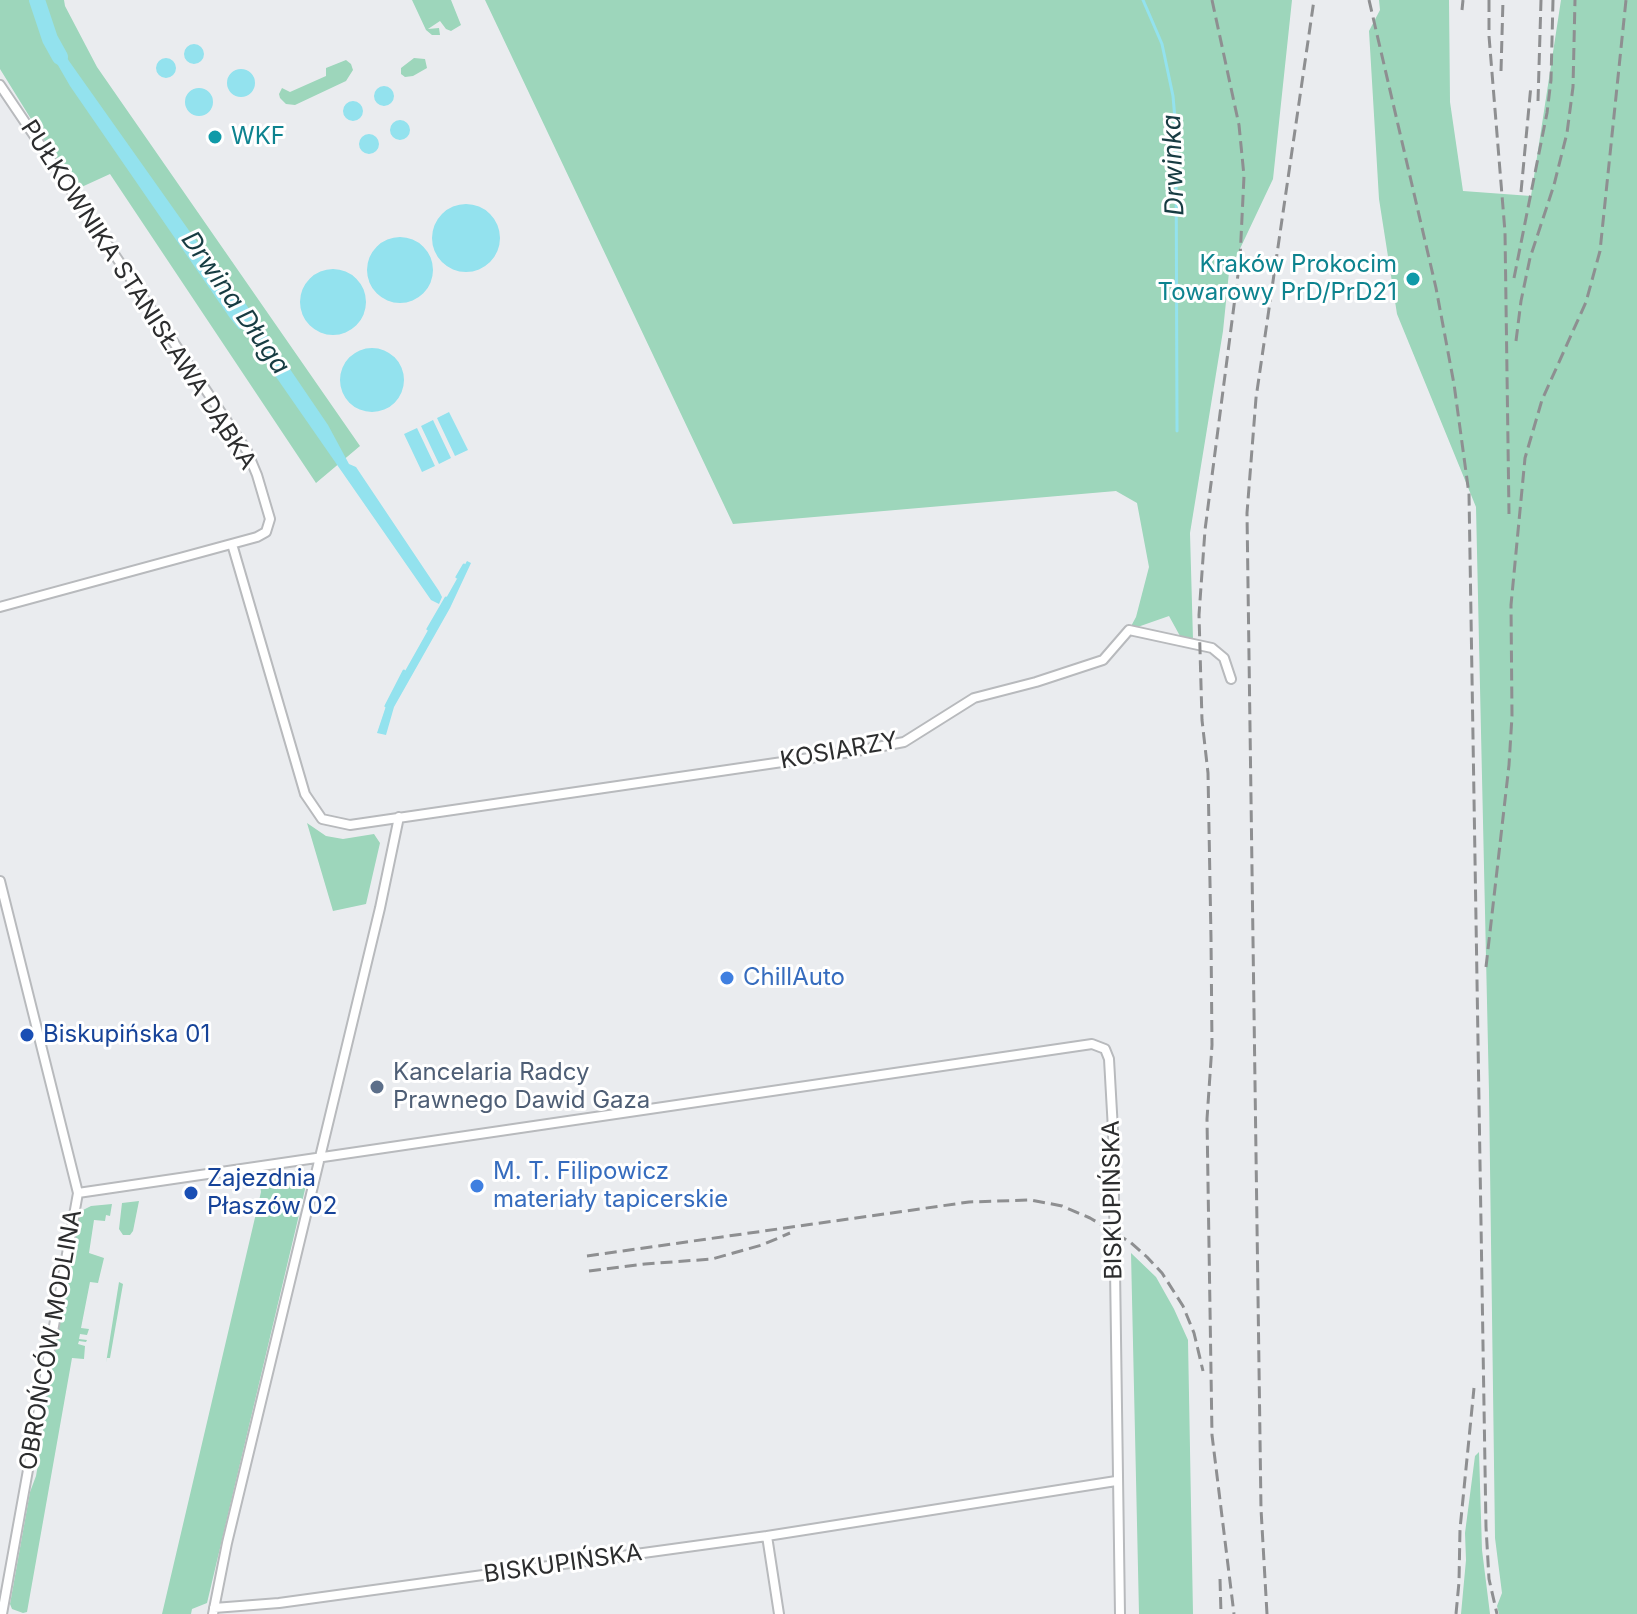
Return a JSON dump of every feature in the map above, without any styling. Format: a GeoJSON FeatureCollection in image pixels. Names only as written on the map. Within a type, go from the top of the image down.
{"type":"FeatureCollection","features":[{"type":"Feature","properties":{"kind":"street","name":"PUŁKOWNIKA STANISŁAWA DĄBKA"},"geometry":{"type":"LineString","coordinates":[[0,85],[253,464],[269,514],[269,526],[261,536],[232,544]]}},
{"type":"Feature","properties":{"kind":"street"},"geometry":{"type":"LineString","coordinates":[[0,607],[232,544],[305,794],[322,819],[350,825],[399,817],[214,1611]]}},
{"type":"Feature","properties":{"kind":"street","name":"KOSIARZY"},"geometry":{"type":"LineString","coordinates":[[399,817],[904,742],[974,698],[1103,660],[1129,630],[1212,648],[1224,658],[1231,679]]}},
{"type":"Feature","properties":{"kind":"street","name":"OBROŃCÓW MODLINA"},"geometry":{"type":"LineString","coordinates":[[0,881],[78,1193],[2,1614]]}},
{"type":"Feature","properties":{"kind":"street","name":"BISKUPIŃSKA"},"geometry":{"type":"LineString","coordinates":[[78,1193],[1092,1044],[1105,1049],[1109,1059],[1113,1130],[1116,1481],[767,1536],[214,1611]]}},
{"type":"Feature","properties":{"kind":"street"},"geometry":{"type":"LineString","coordinates":[[1116,1481],[1120,1614]]}},
{"type":"Feature","properties":{"kind":"street"},"geometry":{"type":"LineString","coordinates":[[767,1536],[779,1614]]}},
{"type":"Feature","properties":{"kind":"green space"},"geometry":{"type":"Polygon","coordinates":[[[0,0],[64,0],[97,67],[360,446],[316,483],[110,174],[75,190],[0,69],[0,0]]]}},
{"type":"Feature","properties":{"kind":"green space"},"geometry":{"type":"Polygon","coordinates":[[[412,0],[451,0],[461,25],[451,31],[440,21],[428,29],[439,28],[440,35],[432,35],[426,30],[412,0]]]}},
{"type":"Feature","properties":{"kind":"green space"},"geometry":{"type":"Polygon","coordinates":[[[485,0],[1292,0],[1273,179],[1229,272],[1223,331],[1190,533],[1193,640],[1180,636],[1169,616],[1129,630],[1136,617],[1149,567],[1137,503],[1116,491],[733,524],[485,0]]]}},
{"type":"Feature","properties":{"kind":"green space"},"geometry":{"type":"Polygon","coordinates":[[[1379,0],[1449,0],[1450,102],[1463,191],[1531,196],[1561,0],[1637,0],[1637,1614],[1499,1614],[1497,1606],[1502,1593],[1495,1538],[1476,507],[1397,314],[1379,199],[1369,31],[1380,10],[1379,0]]]}},
{"type":"Feature","properties":{"kind":"green space"},"geometry":{"type":"Polygon","coordinates":[[[414,58],[425,59],[427,68],[405,77],[401,74],[401,68],[414,58]]]}},
{"type":"Feature","properties":{"kind":"green space"},"geometry":{"type":"Polygon","coordinates":[[[346,60],[353,70],[346,81],[295,105],[286,104],[280,98],[282,88],[290,92],[326,76],[326,68],[346,60]]]}},
{"type":"Feature","properties":{"kind":"green space"},"geometry":{"type":"Polygon","coordinates":[[[307,823],[326,836],[343,839],[374,834],[380,843],[366,904],[333,911],[307,823]]]}},
{"type":"Feature","properties":{"kind":"green space"},"geometry":{"type":"Polygon","coordinates":[[[297,1171],[307,1181],[207,1603],[192,1609],[191,1614],[162,1614],[261,1192],[259,1177],[297,1171]]]}},
{"type":"Feature","properties":{"kind":"green space"},"geometry":{"type":"Polygon","coordinates":[[[139,1201],[133,1231],[130,1235],[123,1235],[119,1229],[122,1203],[139,1201]]]}},
{"type":"Feature","properties":{"kind":"green space"},"geometry":{"type":"Polygon","coordinates":[[[112,1204],[110,1216],[106,1215],[105,1221],[94,1220],[89,1253],[104,1258],[98,1283],[90,1282],[81,1328],[89,1329],[87,1335],[80,1334],[79,1339],[87,1340],[78,1344],[85,1346],[84,1359],[72,1358],[27,1612],[23,1613],[12,1609],[10,1604],[30,1492],[36,1476],[44,1409],[79,1212],[91,1206],[112,1204]]]}},
{"type":"Feature","properties":{"kind":"green space"},"geometry":{"type":"Polygon","coordinates":[[[1131,1253],[1156,1277],[1188,1340],[1193,1614],[1139,1614],[1131,1253]]]}},
{"type":"Feature","properties":{"kind":"green space"},"geometry":{"type":"Polygon","coordinates":[[[119,1282],[123,1284],[110,1358],[106,1363],[119,1282]]]}},
{"type":"Feature","properties":{"kind":"green space"},"geometry":{"type":"Polygon","coordinates":[[[1479,1452],[1482,1550],[1490,1614],[1461,1614],[1465,1533],[1475,1456],[1479,1452]]]}},
{"type":"Feature","properties":{"kind":"water"},"geometry":{"type":"Polygon","coordinates":[[[29,0],[43,0],[51,24],[40,29],[29,0]]]}},
{"type":"Feature","properties":{"kind":"water"},"geometry":{"type":"Polygon","coordinates":[[[55,37],[229,287],[243,300],[328,425],[349,464],[356,467],[439,591],[442,597],[439,604],[431,600],[242,328],[239,329],[230,318],[70,86],[44,41],[55,37]]]}},
{"type":"Feature","properties":{"kind":"water"},"geometry":{"type":"Polygon","coordinates":[[[190,44],[198,44],[204,54],[198,64],[190,64],[184,58],[184,50],[190,44]]]}},
{"type":"Feature","properties":{"kind":"water"},"geometry":{"type":"Polygon","coordinates":[[[162,58],[170,58],[176,68],[170,78],[162,78],[156,72],[156,64],[162,58]]]}},
{"type":"Feature","properties":{"kind":"water"},"geometry":{"type":"Polygon","coordinates":[[[241,69],[251,73],[255,83],[251,93],[241,97],[231,93],[227,83],[231,73],[241,69]]]}},
{"type":"Feature","properties":{"kind":"water"},"geometry":{"type":"Polygon","coordinates":[[[384,86],[391,89],[394,96],[391,103],[384,106],[377,103],[374,96],[377,89],[384,86]]]}},
{"type":"Feature","properties":{"kind":"water"},"geometry":{"type":"Polygon","coordinates":[[[199,88],[209,92],[213,102],[209,112],[199,116],[189,112],[185,102],[189,92],[199,88]]]}},
{"type":"Feature","properties":{"kind":"water"},"geometry":{"type":"Polygon","coordinates":[[[353,101],[360,104],[363,111],[360,118],[353,121],[346,118],[343,111],[346,104],[353,101]]]}},
{"type":"Feature","properties":{"kind":"water"},"geometry":{"type":"Polygon","coordinates":[[[400,120],[407,123],[410,130],[407,137],[400,140],[393,137],[390,130],[393,123],[400,120]]]}},
{"type":"Feature","properties":{"kind":"water"},"geometry":{"type":"Polygon","coordinates":[[[369,134],[376,137],[379,144],[376,151],[369,154],[362,151],[359,144],[362,137],[369,134]]]}},
{"type":"Feature","properties":{"kind":"water"},"geometry":{"type":"Polygon","coordinates":[[[466,204],[490,214],[500,238],[490,262],[466,272],[442,262],[432,238],[442,214],[466,204]]]}},
{"type":"Feature","properties":{"kind":"water"},"geometry":{"type":"Polygon","coordinates":[[[400,237],[413,239],[423,247],[431,257],[431,283],[423,293],[413,301],[400,303],[387,301],[377,293],[369,283],[367,270],[369,257],[377,247],[387,239],[400,237]]]}},
{"type":"Feature","properties":{"kind":"water"},"geometry":{"type":"Polygon","coordinates":[[[326,269],[340,269],[352,274],[361,283],[366,302],[364,315],[357,326],[340,335],[326,335],[314,330],[305,321],[300,309],[300,295],[305,283],[314,274],[326,269]]]}},
{"type":"Feature","properties":{"kind":"water"},"geometry":{"type":"Polygon","coordinates":[[[366,348],[378,348],[395,357],[402,368],[402,392],[395,403],[378,412],[366,412],[354,407],[345,398],[340,386],[340,374],[345,362],[354,353],[366,348]]]}},
{"type":"Feature","properties":{"kind":"water"},"geometry":{"type":"Polygon","coordinates":[[[449,412],[468,450],[455,456],[437,418],[449,412]]]}},
{"type":"Feature","properties":{"kind":"water"},"geometry":{"type":"Polygon","coordinates":[[[433,420],[451,458],[439,464],[421,426],[433,420]]]}},
{"type":"Feature","properties":{"kind":"water"},"geometry":{"type":"Polygon","coordinates":[[[417,428],[435,466],[422,472],[404,434],[417,428]]]}},
{"type":"Feature","properties":{"kind":"water"},"geometry":{"type":"Polygon","coordinates":[[[467,561],[471,563],[450,608],[394,707],[386,735],[377,733],[387,703],[467,561]]]}},
{"type":"Feature","properties":{"kind":"waterway","name":"Drwina Długa"},"geometry":{"type":"LineString","coordinates":[[37,0],[50,39],[60,57]]}},
{"type":"Feature","properties":{"kind":"waterway","name":"Drwinka"},"geometry":{"type":"LineString","coordinates":[[1143,0],[1162,44],[1173,96],[1176,131],[1177,431]]}},
{"type":"Feature","properties":{"kind":"waterway"},"geometry":{"type":"LineString","coordinates":[[457,577],[464,565]]}},
{"type":"Feature","properties":{"kind":"waterway"},"geometry":{"type":"LineString","coordinates":[[428,629],[446,598]]}},
{"type":"Feature","properties":{"kind":"waterway"},"geometry":{"type":"LineString","coordinates":[[386,706],[404,671]]}},
{"type":"Feature","properties":{"kind":"railway"},"geometry":{"type":"LineString","coordinates":[[1212,0],[1239,125],[1244,176],[1240,259],[1205,530],[1199,615],[1202,720],[1208,773],[1211,938],[1212,1045],[1207,1119],[1212,1435],[1234,1614]]}},
{"type":"Feature","properties":{"kind":"railway"},"geometry":{"type":"LineString","coordinates":[[1267,1614],[1261,1509],[1247,513],[1256,398],[1314,0]]}},
{"type":"Feature","properties":{"kind":"railway"},"geometry":{"type":"LineString","coordinates":[[1369,0],[1436,288],[1454,384],[1469,494],[1486,1527],[1489,1579],[1497,1614]]}},
{"type":"Feature","properties":{"kind":"railway"},"geometry":{"type":"LineString","coordinates":[[1462,10],[1463,0]]}},
{"type":"Feature","properties":{"kind":"railway"},"geometry":{"type":"LineString","coordinates":[[1489,0],[1489,36],[1505,232],[1509,514]]}},
{"type":"Feature","properties":{"kind":"railway"},"geometry":{"type":"LineString","coordinates":[[1501,71],[1503,0]]}},
{"type":"Feature","properties":{"kind":"railway"},"geometry":{"type":"LineString","coordinates":[[1538,101],[1541,0]]}},
{"type":"Feature","properties":{"kind":"railway"},"geometry":{"type":"LineString","coordinates":[[1514,278],[1547,113],[1553,0]]}},
{"type":"Feature","properties":{"kind":"railway"},"geometry":{"type":"LineString","coordinates":[[1516,341],[1530,258],[1567,133],[1573,87],[1575,0]]}},
{"type":"Feature","properties":{"kind":"railway"},"geometry":{"type":"LineString","coordinates":[[1486,967],[1509,765],[1511,605],[1525,458],[1542,400],[1586,302],[1600,251],[1626,0]]}},
{"type":"Feature","properties":{"kind":"railway"},"geometry":{"type":"LineString","coordinates":[[1521,192],[1531,85]]}},
{"type":"Feature","properties":{"kind":"railway"},"geometry":{"type":"LineString","coordinates":[[587,1256],[969,1202],[1031,1200],[1062,1206],[1090,1218],[1130,1242],[1147,1257],[1162,1273],[1183,1306],[1194,1333],[1203,1371]]}},
{"type":"Feature","properties":{"kind":"railway"},"geometry":{"type":"LineString","coordinates":[[589,1271],[712,1259],[762,1245],[790,1233]]}},
{"type":"Feature","properties":{"kind":"railway"},"geometry":{"type":"LineString","coordinates":[[1456,1614],[1460,1529],[1474,1388]]}},
{"type":"Feature","properties":{"kind":"railway"},"geometry":{"type":"LineString","coordinates":[[1220,1579],[1221,1614]]}},
{"type":"Feature","properties":{"kind":"place","name":"WKF"},"geometry":{"type":"Point","coordinates":[215,137]}},
{"type":"Feature","properties":{"kind":"place","name":"Kraków Prokocim Towarowy PrD/PrD21"},"geometry":{"type":"Point","coordinates":[1413,279]}},
{"type":"Feature","properties":{"kind":"place","name":"ChillAuto"},"geometry":{"type":"Point","coordinates":[727,978]}},
{"type":"Feature","properties":{"kind":"place","name":"Biskupińska 01"},"geometry":{"type":"Point","coordinates":[27,1035]}},
{"type":"Feature","properties":{"kind":"place","name":"Kancelaria Radcy Prawnego Dawid Gaza"},"geometry":{"type":"Point","coordinates":[377,1087]}},
{"type":"Feature","properties":{"kind":"place","name":"M. T. Filipowicz materiały tapicerskie"},"geometry":{"type":"Point","coordinates":[477,1186]}},
{"type":"Feature","properties":{"kind":"place","name":"Zajezdnia Płaszów 02"},"geometry":{"type":"Point","coordinates":[191,1193]}}]}
